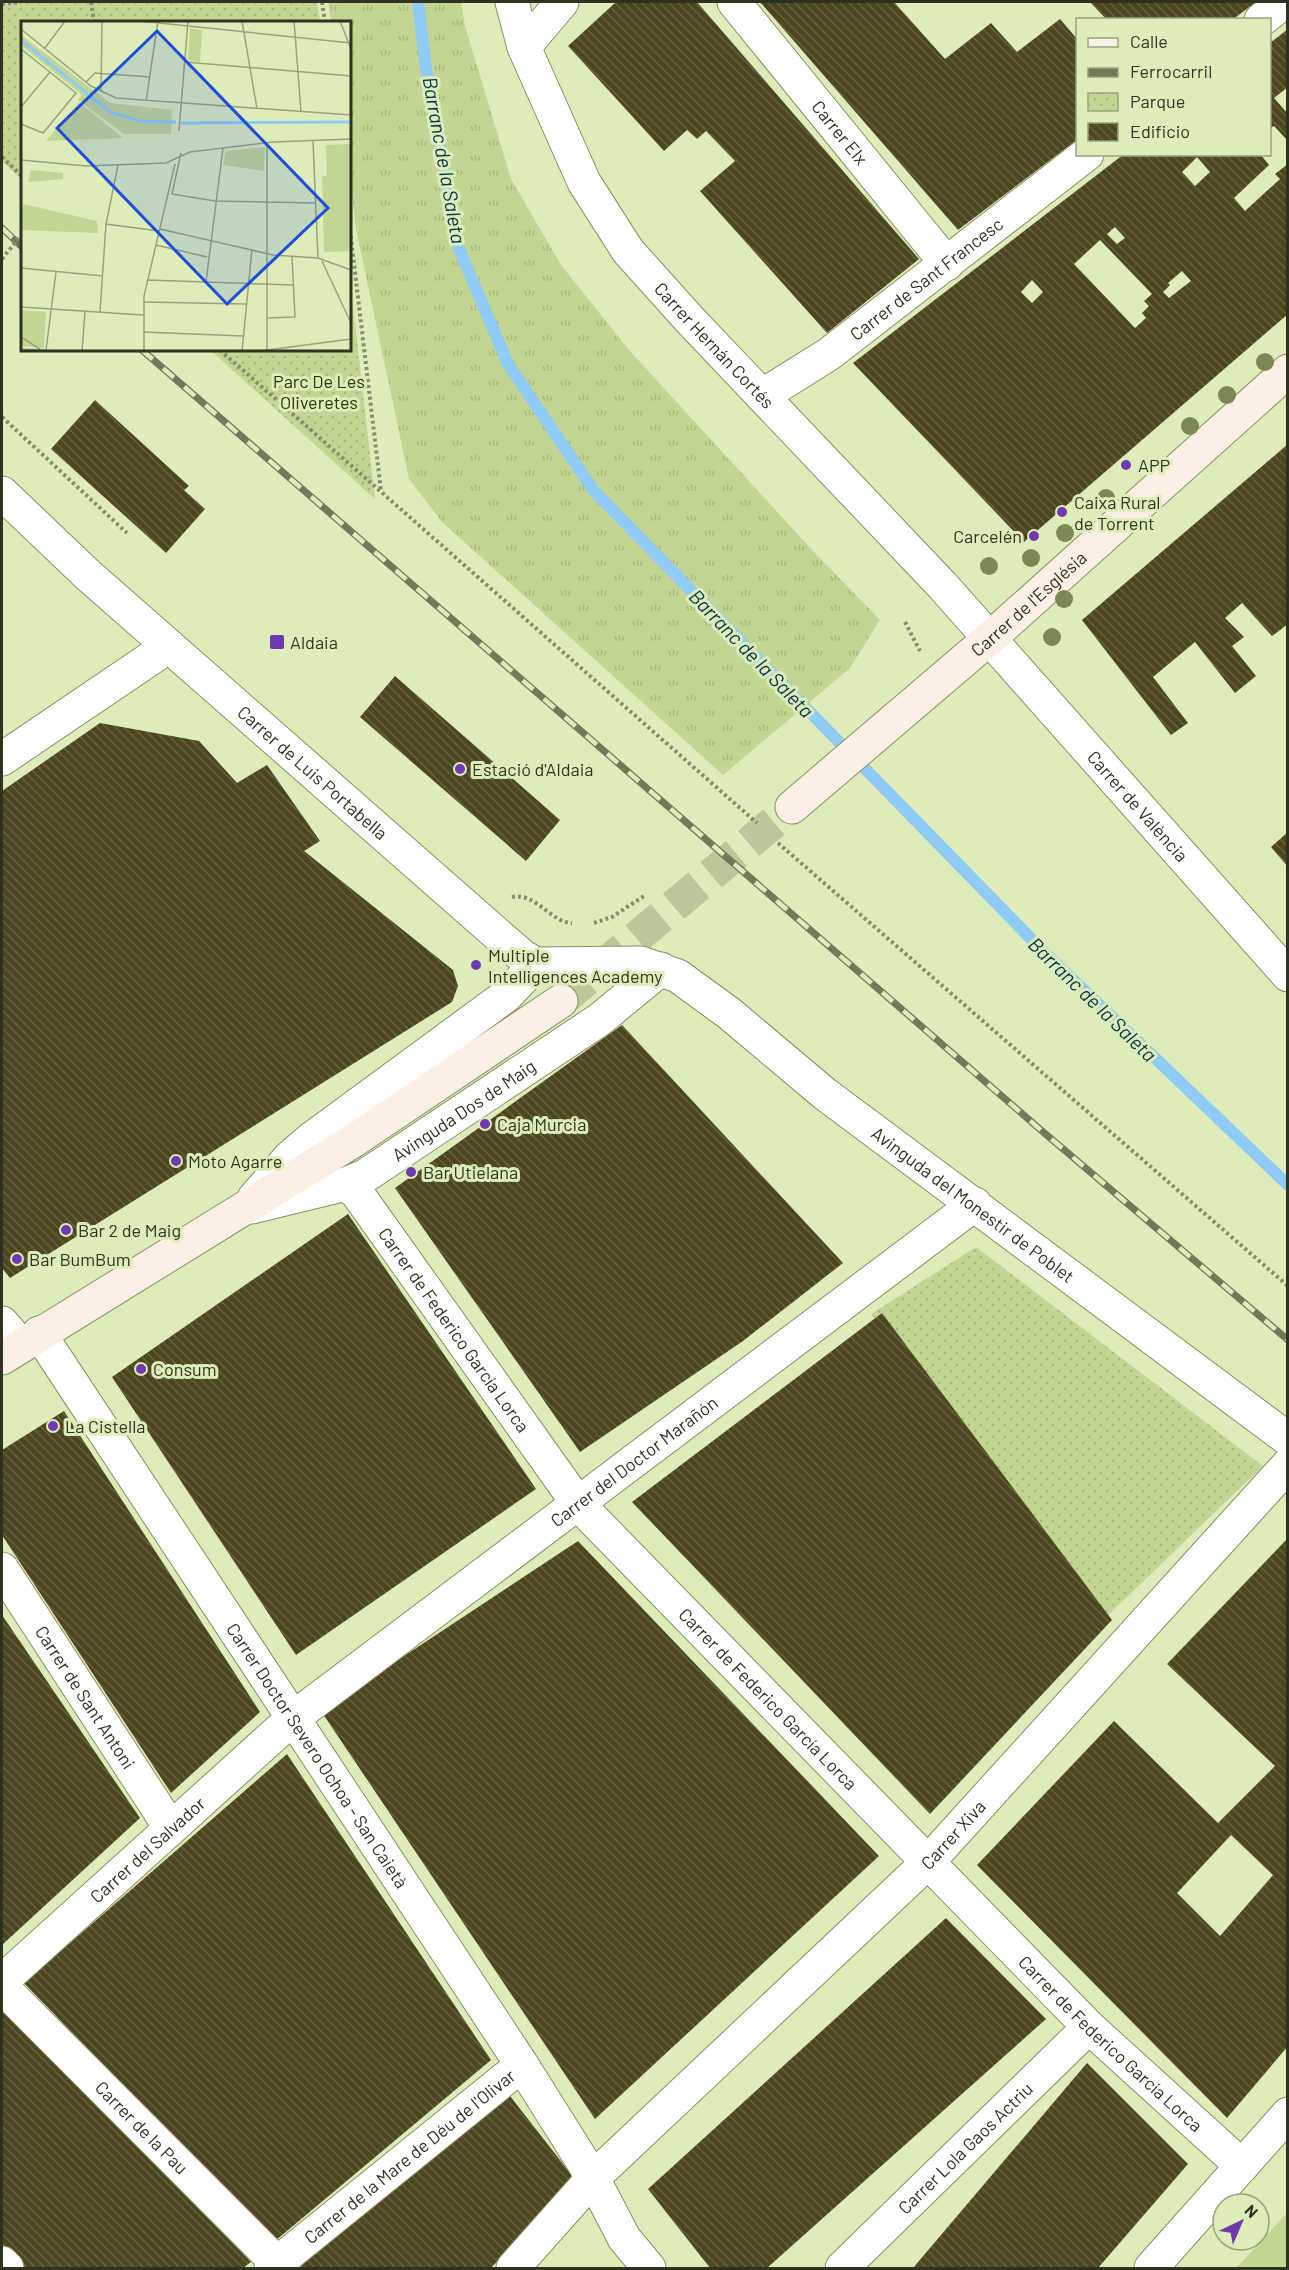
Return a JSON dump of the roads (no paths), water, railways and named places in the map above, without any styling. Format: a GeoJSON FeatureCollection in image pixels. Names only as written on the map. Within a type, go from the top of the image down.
{"type":"FeatureCollection","features":[{"type":"Feature","properties":{"kind":"street","name":"Carrer Hernán Cortés"},"geometry":{"type":"LineString","coordinates":[[512,2],[525,47],[584,182],[628,251],[942,585],[989,639]]}},
{"type":"Feature","properties":{"kind":"street"},"geometry":{"type":"LineString","coordinates":[[525,47],[562,2]]}},
{"type":"Feature","properties":{"kind":"street","name":"Carrer Elx"},"geometry":{"type":"LineString","coordinates":[[734,2],[946,264]]}},
{"type":"Feature","properties":{"kind":"street"},"geometry":{"type":"LineString","coordinates":[[1264,18],[1284,2]]}},
{"type":"Feature","properties":{"kind":"street","name":"Carrer de Sant Francesc"},"geometry":{"type":"LineString","coordinates":[[762,396],[829,354],[1084,156]]}},
{"type":"Feature","properties":{"kind":"street","name":"Carrer de l'Església"},"geometry":{"type":"LineString","coordinates":[[792,807],[1283,384]]}},
{"type":"Feature","properties":{"kind":"street","name":"Carrer de Luis Portabella"},"geometry":{"type":"LineString","coordinates":[[2,493],[169,646],[481,921],[522,956],[536,964]]}},
{"type":"Feature","properties":{"kind":"street","name":"Carrer de València"},"geometry":{"type":"LineString","coordinates":[[989,639],[1287,975]]}},
{"type":"Feature","properties":{"kind":"street"},"geometry":{"type":"LineString","coordinates":[[2,759],[169,646]]}},
{"type":"Feature","properties":{"kind":"street"},"geometry":{"type":"LineString","coordinates":[[536,964],[621,962],[661,969]]}},
{"type":"Feature","properties":{"kind":"street","name":"Avinguda Dos de Maig"},"geometry":{"type":"LineString","coordinates":[[245,1209],[289,1158],[311,1139],[507,995],[536,964]]}},
{"type":"Feature","properties":{"kind":"street","name":"Avinguda Dos de Maig"},"geometry":{"type":"LineString","coordinates":[[245,1209],[346,1184],[365,1176],[599,1020],[661,969]]}},
{"type":"Feature","properties":{"kind":"street","name":"Avinguda del Monestir de Poblet"},"geometry":{"type":"LineString","coordinates":[[661,969],[678,976],[730,1014],[825,1094],[1287,1439]]}},
{"type":"Feature","properties":{"kind":"street","name":"Avinguda Dos de Maig"},"geometry":{"type":"LineString","coordinates":[[16,1340],[245,1209],[353,1141],[561,1001]]}},
{"type":"Feature","properties":{"kind":"street","name":"Carrer de Federico García Lorca"},"geometry":{"type":"LineString","coordinates":[[346,1184],[357,1193],[579,1505],[1089,2027],[1242,2166]]}},
{"type":"Feature","properties":{"kind":"street","name":"Carrer del Doctor Marañón"},"geometry":{"type":"LineString","coordinates":[[293,1718],[579,1505],[975,1204]]}},
{"type":"Feature","properties":{"kind":"street","name":"Carrer Doctor Severo Ochoa - San Caietà"},"geometry":{"type":"LineString","coordinates":[[16,1340],[293,1718],[522,2065],[593,2178],[624,2238],[649,2268]]}},
{"type":"Feature","properties":{"kind":"street","name":"Carrer Xiva"},"geometry":{"type":"LineString","coordinates":[[593,2178],[928,1862],[1287,1465]]}},
{"type":"Feature","properties":{"kind":"street","name":"Carrer de Sant Antoni"},"geometry":{"type":"LineString","coordinates":[[2,1569],[170,1827]]}},
{"type":"Feature","properties":{"kind":"street","name":"Carrer del Salvador"},"geometry":{"type":"LineString","coordinates":[[2,1981],[293,1718]]}},
{"type":"Feature","properties":{"kind":"street","name":"Carrer de la Pau"},"geometry":{"type":"LineString","coordinates":[[2,1987],[276,2267]]}},
{"type":"Feature","properties":{"kind":"street","name":"Carrer Lola Gaos Actriu"},"geometry":{"type":"LineString","coordinates":[[843,2268],[1089,2027]]}},
{"type":"Feature","properties":{"kind":"street","name":"Carrer de la Mare de Déu de l'Olivar"},"geometry":{"type":"LineString","coordinates":[[276,2267],[522,2065]]}},
{"type":"Feature","properties":{"kind":"street"},"geometry":{"type":"LineString","coordinates":[[1151,2268],[1287,2114]]}},
{"type":"Feature","properties":{"kind":"street"},"geometry":{"type":"LineString","coordinates":[[513,2268],[593,2178]]}},
{"type":"Feature","properties":{"kind":"street"},"geometry":{"type":"LineString","coordinates":[[2,2263],[7,2268]]}},
{"type":"Feature","properties":{"kind":"waterway","name":"Barranc de la Saleta"},"geometry":{"type":"LineString","coordinates":[[418,2],[426,68],[457,244],[508,364],[594,491],[1043,951],[1288,1185]]}},
{"type":"Feature","properties":{"kind":"tunnel"},"geometry":{"type":"LineString","coordinates":[[561,1001],[792,807]]}},
{"type":"Feature","properties":{"kind":"railway"},"geometry":{"type":"LineString","coordinates":[[2,228],[21,246]]}},
{"type":"Feature","properties":{"kind":"railway"},"geometry":{"type":"LineString","coordinates":[[143,351],[1042,1131],[1288,1340]]}},
{"type":"Feature","properties":{"kind":"place","name":"APP"},"geometry":{"type":"Point","coordinates":[1126,465]}},
{"type":"Feature","properties":{"kind":"place","name":"Caixa Rural de Torrent"},"geometry":{"type":"Point","coordinates":[1062,512]}},
{"type":"Feature","properties":{"kind":"place","name":"Carcelén"},"geometry":{"type":"Point","coordinates":[1034,536]}},
{"type":"Feature","properties":{"kind":"place","name":"Aldaia"},"geometry":{"type":"Point","coordinates":[277,642]}},
{"type":"Feature","properties":{"kind":"place","name":"Estació d'Aldaia"},"geometry":{"type":"Point","coordinates":[460,769]}},
{"type":"Feature","properties":{"kind":"place","name":"Multiple Intelligences Academy"},"geometry":{"type":"Point","coordinates":[476,965]}},
{"type":"Feature","properties":{"kind":"place","name":"Caja Murcia"},"geometry":{"type":"Point","coordinates":[485,1124]}},
{"type":"Feature","properties":{"kind":"place","name":"Moto Agarre"},"geometry":{"type":"Point","coordinates":[176,1161]}},
{"type":"Feature","properties":{"kind":"place","name":"Bar Utielana"},"geometry":{"type":"Point","coordinates":[411,1172]}},
{"type":"Feature","properties":{"kind":"place","name":"Bar 2 de Maig"},"geometry":{"type":"Point","coordinates":[66,1230]}},
{"type":"Feature","properties":{"kind":"place","name":"Bar BumBum"},"geometry":{"type":"Point","coordinates":[17,1259]}},
{"type":"Feature","properties":{"kind":"place","name":"Consum"},"geometry":{"type":"Point","coordinates":[141,1369]}},
{"type":"Feature","properties":{"kind":"place","name":"La Cistella"},"geometry":{"type":"Point","coordinates":[53,1426]}},
{"type":"Feature","properties":{"kind":"park label","name":"Parc De Les Oliveretes"},"geometry":{"type":"Point","coordinates":[319,391]}}]}
